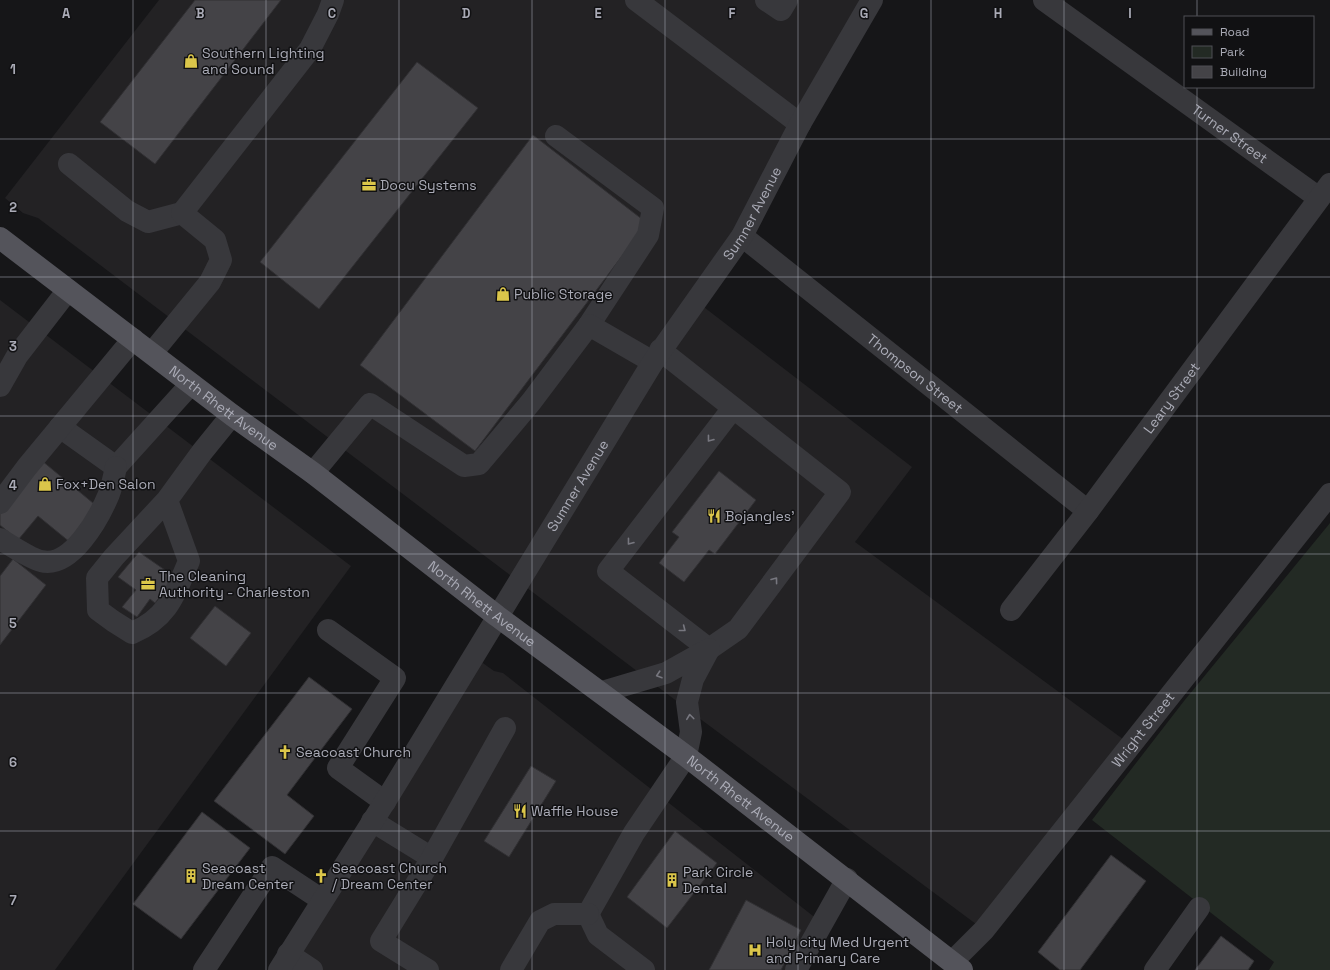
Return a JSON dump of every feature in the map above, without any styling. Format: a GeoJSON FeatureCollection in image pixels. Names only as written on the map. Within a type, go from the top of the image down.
{"type":"FeatureCollection","features":[{"type":"Feature","properties":{"kind":"main road","name":"North Rhett Avenue"},"geometry":{"type":"LineString","coordinates":[[0,238],[232,415],[313,473],[497,616],[602,692],[847,879],[957,966]]}},
{"type":"Feature","properties":{"kind":"street"},"geometry":{"type":"LineString","coordinates":[[69,164],[127,211],[148,222],[182,214],[310,48],[328,14],[332,0]]}},
{"type":"Feature","properties":{"kind":"street"},"geometry":{"type":"LineString","coordinates":[[636,0],[800,124]]}},
{"type":"Feature","properties":{"kind":"street"},"geometry":{"type":"LineString","coordinates":[[766,0],[781,10],[787,0]]}},
{"type":"Feature","properties":{"kind":"street","name":"Sumner Avenue"},"geometry":{"type":"LineString","coordinates":[[283,962],[385,802],[497,616],[657,356],[742,236],[800,124],[872,0]]}},
{"type":"Feature","properties":{"kind":"street","name":"Turner Street"},"geometry":{"type":"LineString","coordinates":[[1044,0],[1324,191]]}},
{"type":"Feature","properties":{"kind":"street"},"geometry":{"type":"LineString","coordinates":[[313,473],[370,404],[464,466],[480,464],[531,402],[589,325],[648,235],[653,208],[556,136]]}},
{"type":"Feature","properties":{"kind":"street","name":"Leary Street"},"geometry":{"type":"LineString","coordinates":[[1011,610],[1088,511],[1324,191]]}},
{"type":"Feature","properties":{"kind":"street"},"geometry":{"type":"LineString","coordinates":[[152,353],[210,282],[221,260],[215,240],[182,214]]}},
{"type":"Feature","properties":{"kind":"street","name":"Thompson Street"},"geometry":{"type":"LineString","coordinates":[[742,236],[1088,511]]}},
{"type":"Feature","properties":{"kind":"street"},"geometry":{"type":"LineString","coordinates":[[0,386],[18,356],[68,290]]}},
{"type":"Feature","properties":{"kind":"street"},"geometry":{"type":"LineString","coordinates":[[589,325],[657,356],[733,408],[840,492],[738,629],[709,649],[666,673],[602,692]]}},
{"type":"Feature","properties":{"kind":"street"},"geometry":{"type":"LineString","coordinates":[[0,503],[60,427],[133,339]]}},
{"type":"Feature","properties":{"kind":"street"},"geometry":{"type":"LineString","coordinates":[[0,539],[41,561],[61,560],[77,546],[94,524],[109,494],[116,468],[191,384]]}},
{"type":"Feature","properties":{"kind":"street"},"geometry":{"type":"LineString","coordinates":[[709,649],[608,571],[733,408]]}},
{"type":"Feature","properties":{"kind":"street"},"geometry":{"type":"LineString","coordinates":[[166,500],[189,561],[172,601],[147,626],[132,633],[98,610],[97,578],[166,500],[232,415]]}},
{"type":"Feature","properties":{"kind":"street"},"geometry":{"type":"LineString","coordinates":[[60,427],[116,468]]}},
{"type":"Feature","properties":{"kind":"street","name":"Wright Street"},"geometry":{"type":"LineString","coordinates":[[957,966],[1330,494]]}},
{"type":"Feature","properties":{"kind":"street"},"geometry":{"type":"LineString","coordinates":[[328,630],[395,678],[338,768],[385,802]]}},
{"type":"Feature","properties":{"kind":"street"},"geometry":{"type":"LineString","coordinates":[[588,914],[634,833],[686,756],[691,732],[687,702],[693,679],[709,649]]}},
{"type":"Feature","properties":{"kind":"street"},"geometry":{"type":"LineString","coordinates":[[428,970],[381,941],[432,858],[505,728]]}},
{"type":"Feature","properties":{"kind":"street"},"geometry":{"type":"LineString","coordinates":[[372,821],[432,858]]}},
{"type":"Feature","properties":{"kind":"street"},"geometry":{"type":"LineString","coordinates":[[204,970],[272,867],[322,900]]}},
{"type":"Feature","properties":{"kind":"street"},"geometry":{"type":"LineString","coordinates":[[796,970],[847,879]]}},
{"type":"Feature","properties":{"kind":"street"},"geometry":{"type":"LineString","coordinates":[[1155,970],[1199,908]]}},
{"type":"Feature","properties":{"kind":"street"},"geometry":{"type":"LineString","coordinates":[[511,970],[540,921],[554,914],[588,914]]}},
{"type":"Feature","properties":{"kind":"street"},"geometry":{"type":"LineString","coordinates":[[588,914],[598,935],[644,970]]}},
{"type":"Feature","properties":{"kind":"street"},"geometry":{"type":"LineString","coordinates":[[283,962],[312,970]]}},
{"type":"Feature","properties":{"kind":"shaded area"},"geometry":{"type":"Polygon","coordinates":[[[159,0],[873,0],[696,301],[912,467],[855,542],[1131,745],[984,930],[699,718],[38,218],[23,213],[5,198],[159,0]]]}},
{"type":"Feature","properties":{"kind":"shaded area"},"geometry":{"type":"Polygon","coordinates":[[[0,300],[351,566],[55,970],[0,970],[0,300]]]}},
{"type":"Feature","properties":{"kind":"shaded area"},"geometry":{"type":"Polygon","coordinates":[[[473,656],[494,671],[503,673],[822,923],[796,970],[312,970],[288,954],[473,656]]]}},
{"type":"Feature","properties":{"kind":"green space"},"geometry":{"type":"Polygon","coordinates":[[[1330,523],[1330,970],[1269,970],[1274,962],[1092,820],[1184,701],[1330,523]]]}},
{"type":"Feature","properties":{"kind":"building","name":"Southern Lighting and Sound"},"geometry":{"type":"Polygon","coordinates":[[[195,0],[281,0],[155,164],[100,122],[195,0]]]}},
{"type":"Feature","properties":{"kind":"building","name":"Docu Systems"},"geometry":{"type":"Polygon","coordinates":[[[417,62],[478,108],[319,309],[260,262],[417,62]]]}},
{"type":"Feature","properties":{"kind":"building","name":"Public Storage"},"geometry":{"type":"Polygon","coordinates":[[[533,135],[647,223],[475,451],[360,365],[533,135]]]}},
{"type":"Feature","properties":{"kind":"building","name":"Fox+Den Salon"},"geometry":{"type":"Polygon","coordinates":[[[41,460],[99,508],[71,543],[38,516],[18,540],[0,525],[0,509],[41,460]]]}},
{"type":"Feature","properties":{"kind":"building","name":"Bojangles'"},"geometry":{"type":"Polygon","coordinates":[[[719,471],[756,500],[715,554],[709,550],[684,582],[659,563],[679,537],[672,532],[719,471]]]}},
{"type":"Feature","properties":{"kind":"building","name":"The Cleaning Authority - Charleston"},"geometry":{"type":"Polygon","coordinates":[[[139,552],[175,577],[155,603],[150,599],[137,617],[122,607],[136,590],[118,577],[139,552]]]}},
{"type":"Feature","properties":{"kind":"building"},"geometry":{"type":"Polygon","coordinates":[[[13,559],[46,585],[0,645],[0,576],[13,559]]]}},
{"type":"Feature","properties":{"kind":"building"},"geometry":{"type":"Polygon","coordinates":[[[215,606],[251,633],[226,666],[190,638],[215,606]]]}},
{"type":"Feature","properties":{"kind":"building","name":"Seacoast Church"},"geometry":{"type":"Polygon","coordinates":[[[309,677],[352,709],[287,795],[314,816],[285,854],[214,801],[309,677]]]}},
{"type":"Feature","properties":{"kind":"building","name":"Waffle House"},"geometry":{"type":"Polygon","coordinates":[[[531,766],[556,781],[509,857],[484,841],[531,766]]]}},
{"type":"Feature","properties":{"kind":"building","name":"Seacoast Dream Center"},"geometry":{"type":"Polygon","coordinates":[[[202,812],[250,848],[181,939],[133,904],[202,812]]]}},
{"type":"Feature","properties":{"kind":"building","name":"Park Circle Dental"},"geometry":{"type":"Polygon","coordinates":[[[675,831],[717,863],[667,928],[627,897],[675,831]]]}},
{"type":"Feature","properties":{"kind":"building"},"geometry":{"type":"Polygon","coordinates":[[[1111,855],[1146,881],[1080,970],[1060,970],[1038,952],[1111,855]]]}},
{"type":"Feature","properties":{"kind":"building","name":"Holy city Med Urgent and Primary Care"},"geometry":{"type":"Polygon","coordinates":[[[746,900],[801,930],[781,970],[709,970],[746,900]]]}},
{"type":"Feature","properties":{"kind":"building"},"geometry":{"type":"Polygon","coordinates":[[[1221,936],[1254,961],[1248,970],[1195,970],[1221,936]]]}},
{"type":"Feature","properties":{"kind":"place","name":"Southern Lighting and Sound"},"geometry":{"type":"Point","coordinates":[191,61]}},
{"type":"Feature","properties":{"kind":"place","name":"Docu Systems"},"geometry":{"type":"Point","coordinates":[369,185]}},
{"type":"Feature","properties":{"kind":"place","name":"Public Storage"},"geometry":{"type":"Point","coordinates":[503,294]}},
{"type":"Feature","properties":{"kind":"place","name":"Fox+Den Salon"},"geometry":{"type":"Point","coordinates":[45,484]}},
{"type":"Feature","properties":{"kind":"place","name":"Bojangles'"},"geometry":{"type":"Point","coordinates":[714,516]}},
{"type":"Feature","properties":{"kind":"place","name":"The Cleaning Authority - Charleston"},"geometry":{"type":"Point","coordinates":[148,584]}},
{"type":"Feature","properties":{"kind":"place","name":"Seacoast Church"},"geometry":{"type":"Point","coordinates":[285,752]}},
{"type":"Feature","properties":{"kind":"place","name":"Waffle House"},"geometry":{"type":"Point","coordinates":[520,811]}},
{"type":"Feature","properties":{"kind":"place","name":"Seacoast Dream Center"},"geometry":{"type":"Point","coordinates":[191,876]}},
{"type":"Feature","properties":{"kind":"place","name":"Seacoast Church / Dream Center"},"geometry":{"type":"Point","coordinates":[321,876]}},
{"type":"Feature","properties":{"kind":"place","name":"Park Circle Dental"},"geometry":{"type":"Point","coordinates":[672,880]}},
{"type":"Feature","properties":{"kind":"place","name":"Holy city Med Urgent and Primary Care"},"geometry":{"type":"Point","coordinates":[755,950]}}]}
